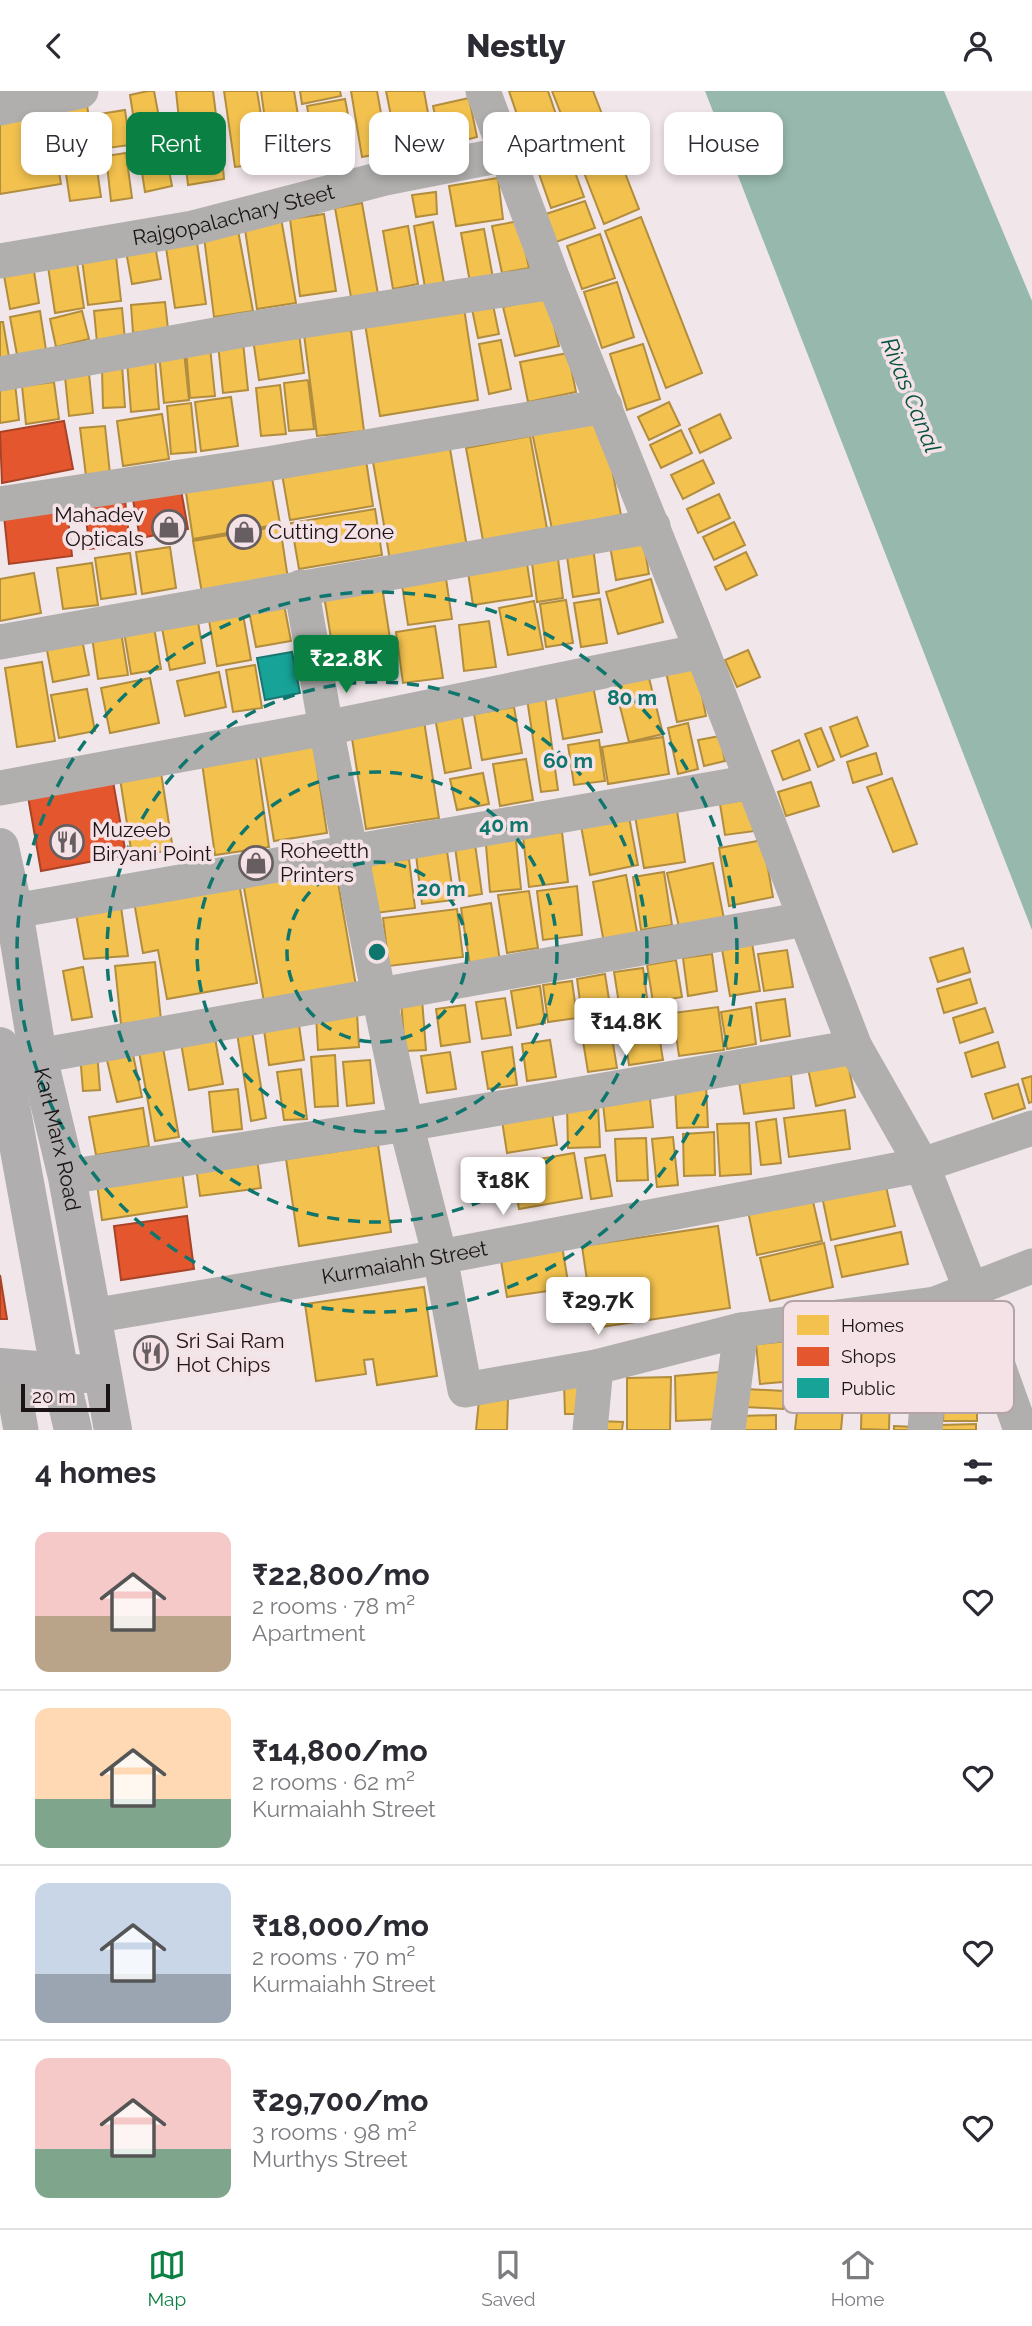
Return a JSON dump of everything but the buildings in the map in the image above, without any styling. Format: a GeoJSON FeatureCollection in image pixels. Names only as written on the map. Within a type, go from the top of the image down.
{"type":"FeatureCollection","features":[{"type":"Feature","properties":{"kind":"main road","name":"Karl Marx Road"},"geometry":{"type":"LineString","coordinates":[[0,846],[14,911],[11,1061],[60,1374],[73,1430]]}},
{"type":"Feature","properties":{"kind":"main road","name":"Karl Marx Road"},"geometry":{"type":"LineString","coordinates":[[11,1061],[67,1177],[113,1430]]}},
{"type":"Feature","properties":{"kind":"main road"},"geometry":{"type":"LineString","coordinates":[[5,1369],[60,1374],[102,1374]]}},
{"type":"Feature","properties":{"kind":"street"},"geometry":{"type":"LineString","coordinates":[[0,108],[81,91]]}},
{"type":"Feature","properties":{"kind":"street"},"geometry":{"type":"LineString","coordinates":[[483,91],[491,112]]}},
{"type":"Feature","properties":{"kind":"street","name":"Rajgopalachary Steet"},"geometry":{"type":"LineString","coordinates":[[0,261],[193,227],[385,178],[483,159]]}},
{"type":"Feature","properties":{"kind":"street"},"geometry":{"type":"LineString","coordinates":[[515,175],[554,282],[653,526],[855,1047],[922,1165],[975,1301]]}},
{"type":"Feature","properties":{"kind":"street"},"geometry":{"type":"LineString","coordinates":[[0,374],[243,330],[554,282]]}},
{"type":"Feature","properties":{"kind":"street"},"geometry":{"type":"LineString","coordinates":[[0,504],[267,464],[605,407]]}},
{"type":"Feature","properties":{"kind":"street"},"geometry":{"type":"LineString","coordinates":[[0,642],[653,526]]}},
{"type":"Feature","properties":{"kind":"street"},"geometry":{"type":"LineString","coordinates":[[301,587],[379,996],[406,1124],[440,1257],[465,1390],[596,1367],[741,1330],[783,1324]]}},
{"type":"Feature","properties":{"kind":"street"},"geometry":{"type":"LineString","coordinates":[[0,788],[326,728],[702,651]]}},
{"type":"Feature","properties":{"kind":"street"},"geometry":{"type":"LineString","coordinates":[[14,911],[752,782]]}},
{"type":"Feature","properties":{"kind":"street"},"geometry":{"type":"LineString","coordinates":[[11,1061],[805,919]]}},
{"type":"Feature","properties":{"kind":"street"},"geometry":{"type":"LineString","coordinates":[[67,1177],[406,1124],[855,1047]]}},
{"type":"Feature","properties":{"kind":"street","name":"Kurmaiahh Street"},"geometry":{"type":"LineString","coordinates":[[92,1316],[440,1257],[922,1165],[1032,1128]]}},
{"type":"Feature","properties":{"kind":"street"},"geometry":{"type":"LineString","coordinates":[[943,1301],[1032,1266]]}},
{"type":"Feature","properties":{"kind":"street"},"geometry":{"type":"LineString","coordinates":[[728,1430],[741,1330]]}},
{"type":"Feature","properties":{"kind":"street"},"geometry":{"type":"LineString","coordinates":[[590,1430],[596,1367]]}},
{"type":"Feature","properties":{"kind":"street"},"geometry":{"type":"LineString","coordinates":[[5,1369],[21,1430]]}},
{"type":"Feature","properties":{"kind":"street"},"geometry":{"type":"LineString","coordinates":[[1014,1413],[1020,1430]]}},
{"type":"Feature","properties":{"kind":"water","name":"Rivas Canal"},"geometry":{"type":"Polygon","coordinates":[[[705,91],[944,91],[1032,301],[1032,930],[738,175],[783,175],[783,112],[713,112],[705,91]]]}},
{"type":"Feature","properties":{"kind":"place","name":"Mahadev Opticals"},"geometry":{"type":"Point","coordinates":[169,527]}},
{"type":"Feature","properties":{"kind":"place","name":"Cutting Zone"},"geometry":{"type":"Point","coordinates":[244,532]}},
{"type":"Feature","properties":{"kind":"place","name":"Muzeeb Biryani Point"},"geometry":{"type":"Point","coordinates":[67,842]}},
{"type":"Feature","properties":{"kind":"place","name":"Roheetth Printers"},"geometry":{"type":"Point","coordinates":[256,863]}},
{"type":"Feature","properties":{"kind":"place","name":"Sri Sai Ram Hot Chips"},"geometry":{"type":"Point","coordinates":[151,1353]}}]}
